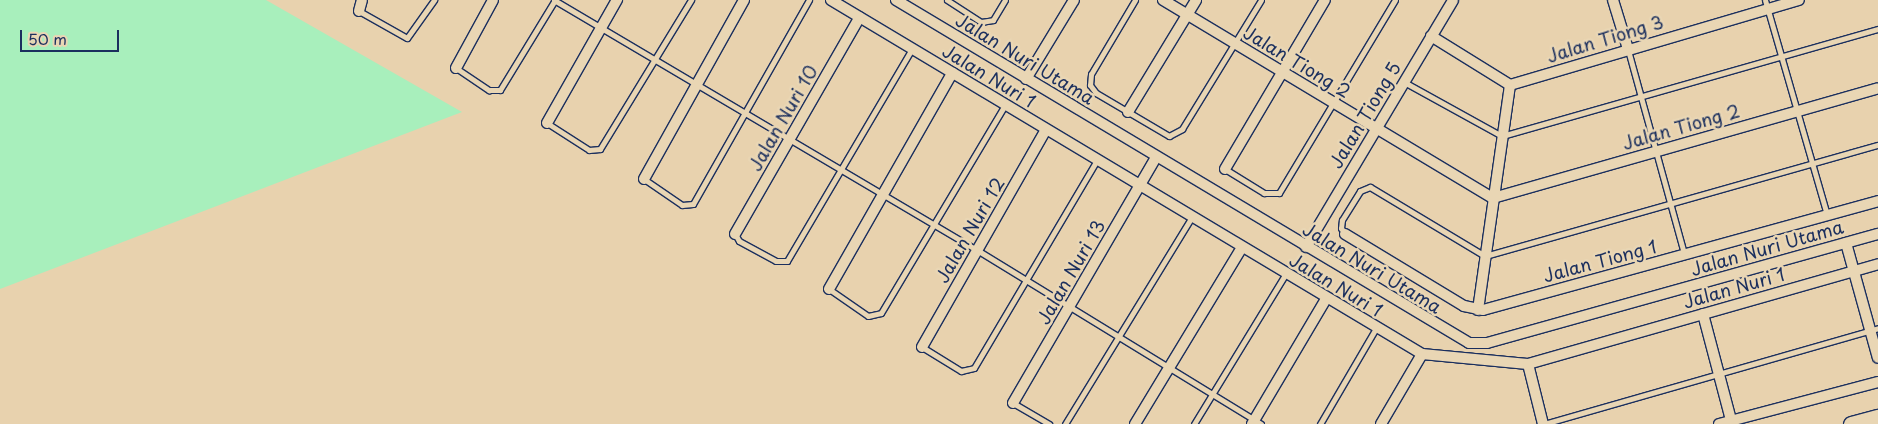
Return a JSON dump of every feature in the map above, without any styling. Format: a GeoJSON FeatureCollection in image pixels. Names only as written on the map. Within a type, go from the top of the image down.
{"type":"FeatureCollection","features":[{"type":"Feature","properties":{"kind":"main road"},"geometry":{"type":"LineString","coordinates":[[1851,424],[1878,416]]}},
{"type":"Feature","properties":{"kind":"street"},"geometry":{"type":"LineString","coordinates":[[358,11],[362,0]]}},
{"type":"Feature","properties":{"kind":"street"},"geometry":{"type":"LineString","coordinates":[[456,68],[493,0]]}},
{"type":"Feature","properties":{"kind":"street"},"geometry":{"type":"LineString","coordinates":[[547,123],[618,0]]}},
{"type":"Feature","properties":{"kind":"street"},"geometry":{"type":"LineString","coordinates":[[644,179],[744,0]]}},
{"type":"Feature","properties":{"kind":"street","name":"Jalan Nuri 1"},"geometry":{"type":"LineString","coordinates":[[831,0],[1286,273],[1326,299],[1422,354],[1528,364],[1878,264]]}},
{"type":"Feature","properties":{"kind":"street","name":"Jalan Nuri Utama"},"geometry":{"type":"LineString","coordinates":[[896,0],[1458,339],[1475,344],[1878,234]]}},
{"type":"Feature","properties":{"kind":"street"},"geometry":{"type":"LineString","coordinates":[[1026,79],[1074,0]]}},
{"type":"Feature","properties":{"kind":"street","name":"Jalan Tiong 2"},"geometry":{"type":"LineString","coordinates":[[1163,0],[1493,198],[1878,88]]}},
{"type":"Feature","properties":{"kind":"street"},"geometry":{"type":"LineString","coordinates":[[1128,112],[1196,0]]}},
{"type":"Feature","properties":{"kind":"street"},"geometry":{"type":"LineString","coordinates":[[1225,169],[1325,0]]}},
{"type":"Feature","properties":{"kind":"street","name":"Jalan Tiong 5"},"geometry":{"type":"LineString","coordinates":[[1306,247],[1453,0]]}},
{"type":"Feature","properties":{"kind":"street"},"geometry":{"type":"LineString","coordinates":[[1613,0],[1628,49]]}},
{"type":"Feature","properties":{"kind":"street","name":"Jalan Tiong 3"},"geometry":{"type":"LineString","coordinates":[[1510,85],[1766,4],[1799,0]]}},
{"type":"Feature","properties":{"kind":"street","name":"Jalan Nuri 10"},"geometry":{"type":"LineString","coordinates":[[735,234],[860,17]]}},
{"type":"Feature","properties":{"kind":"street"},"geometry":{"type":"LineString","coordinates":[[1345,234],[1464,306],[1478,310],[1510,85],[1431,36]]}},
{"type":"Feature","properties":{"kind":"street"},"geometry":{"type":"LineString","coordinates":[[829,289],[952,73]]}},
{"type":"Feature","properties":{"kind":"street","name":"Jalan Nuri 12"},"geometry":{"type":"LineString","coordinates":[[922,347],[1046,130]]}},
{"type":"Feature","properties":{"kind":"street","name":"Jalan Nuri 13"},"geometry":{"type":"LineString","coordinates":[[1013,403],[1156,157]]}},
{"type":"Feature","properties":{"kind":"street","name":"Jalan Tiong 1"},"geometry":{"type":"LineString","coordinates":[[1478,310],[1878,201]]}},
{"type":"Feature","properties":{"kind":"street"},"geometry":{"type":"LineString","coordinates":[[1846,243],[1874,329],[1878,358]]}},
{"type":"Feature","properties":{"kind":"street"},"geometry":{"type":"LineString","coordinates":[[1135,424],[1168,366],[1242,247]]}},
{"type":"Feature","properties":{"kind":"street"},"geometry":{"type":"LineString","coordinates":[[1256,423],[1326,299]]}},
{"type":"Feature","properties":{"kind":"street"},"geometry":{"type":"LineString","coordinates":[[1703,314],[1731,420]]}},
{"type":"Feature","properties":{"kind":"street"},"geometry":{"type":"LineString","coordinates":[[1381,424],[1422,354]]}},
{"type":"Feature","properties":{"kind":"street"},"geometry":{"type":"LineString","coordinates":[[1528,364],[1544,424]]}},
{"type":"Feature","properties":{"kind":"street"},"geometry":{"type":"LineString","coordinates":[[1719,424],[1878,382]]}},
{"type":"Feature","properties":{"kind":"lane"},"geometry":{"type":"LineString","coordinates":[[358,11],[407,38],[434,0]]}},
{"type":"Feature","properties":{"kind":"lane"},"geometry":{"type":"LineString","coordinates":[[456,68],[489,90],[500,90],[555,0],[977,250],[1213,393],[1256,423]]}},
{"type":"Feature","properties":{"kind":"lane"},"geometry":{"type":"LineString","coordinates":[[547,123],[589,150],[600,149],[691,0]]}},
{"type":"Feature","properties":{"kind":"lane"},"geometry":{"type":"LineString","coordinates":[[644,179],[682,205],[693,204],[808,0]]}},
{"type":"Feature","properties":{"kind":"lane"},"geometry":{"type":"LineString","coordinates":[[947,0],[982,22],[992,20],[1005,0]]}},
{"type":"Feature","properties":{"kind":"lane"},"geometry":{"type":"LineString","coordinates":[[1135,0],[1089,80],[1096,93],[1164,134],[1179,133],[1261,0]]}},
{"type":"Feature","properties":{"kind":"lane"},"geometry":{"type":"LineString","coordinates":[[1225,169],[1264,193],[1279,193],[1394,0]]}},
{"type":"Feature","properties":{"kind":"lane"},"geometry":{"type":"LineString","coordinates":[[1766,4],[1814,163],[1827,215]]}},
{"type":"Feature","properties":{"kind":"lane"},"geometry":{"type":"LineString","coordinates":[[1404,82],[1502,136],[1878,29]]}},
{"type":"Feature","properties":{"kind":"lane"},"geometry":{"type":"LineString","coordinates":[[735,234],[739,241],[776,261],[787,261],[912,49]]}},
{"type":"Feature","properties":{"kind":"lane"},"geometry":{"type":"LineString","coordinates":[[1628,49],[1672,203],[1684,254]]}},
{"type":"Feature","properties":{"kind":"lane"},"geometry":{"type":"LineString","coordinates":[[829,289],[868,316],[879,316],[936,226],[1005,105]]}},
{"type":"Feature","properties":{"kind":"lane"},"geometry":{"type":"LineString","coordinates":[[1345,234],[1341,228],[1342,220],[1360,191],[1370,187],[1485,256],[1878,145]]}},
{"type":"Feature","properties":{"kind":"lane"},"geometry":{"type":"LineString","coordinates":[[922,347],[961,371],[971,371],[1098,160]]}},
{"type":"Feature","properties":{"kind":"lane"},"geometry":{"type":"LineString","coordinates":[[1065,424],[1192,217]]}},
{"type":"Feature","properties":{"kind":"lane"},"geometry":{"type":"LineString","coordinates":[[1194,424],[1286,273]]}},
{"type":"Feature","properties":{"kind":"lane"},"geometry":{"type":"LineString","coordinates":[[1320,424],[1376,328]]}},
{"type":"Feature","properties":{"kind":"lane"},"geometry":{"type":"LineString","coordinates":[[1544,424],[1874,329]]}},
{"type":"Feature","properties":{"kind":"lane"},"geometry":{"type":"LineString","coordinates":[[1013,403],[1049,424]]}},
{"type":"Feature","properties":{"kind":"green space"},"geometry":{"type":"Polygon","coordinates":[[[0,0],[266,0],[462,112],[0,289],[0,0]]]}}]}
